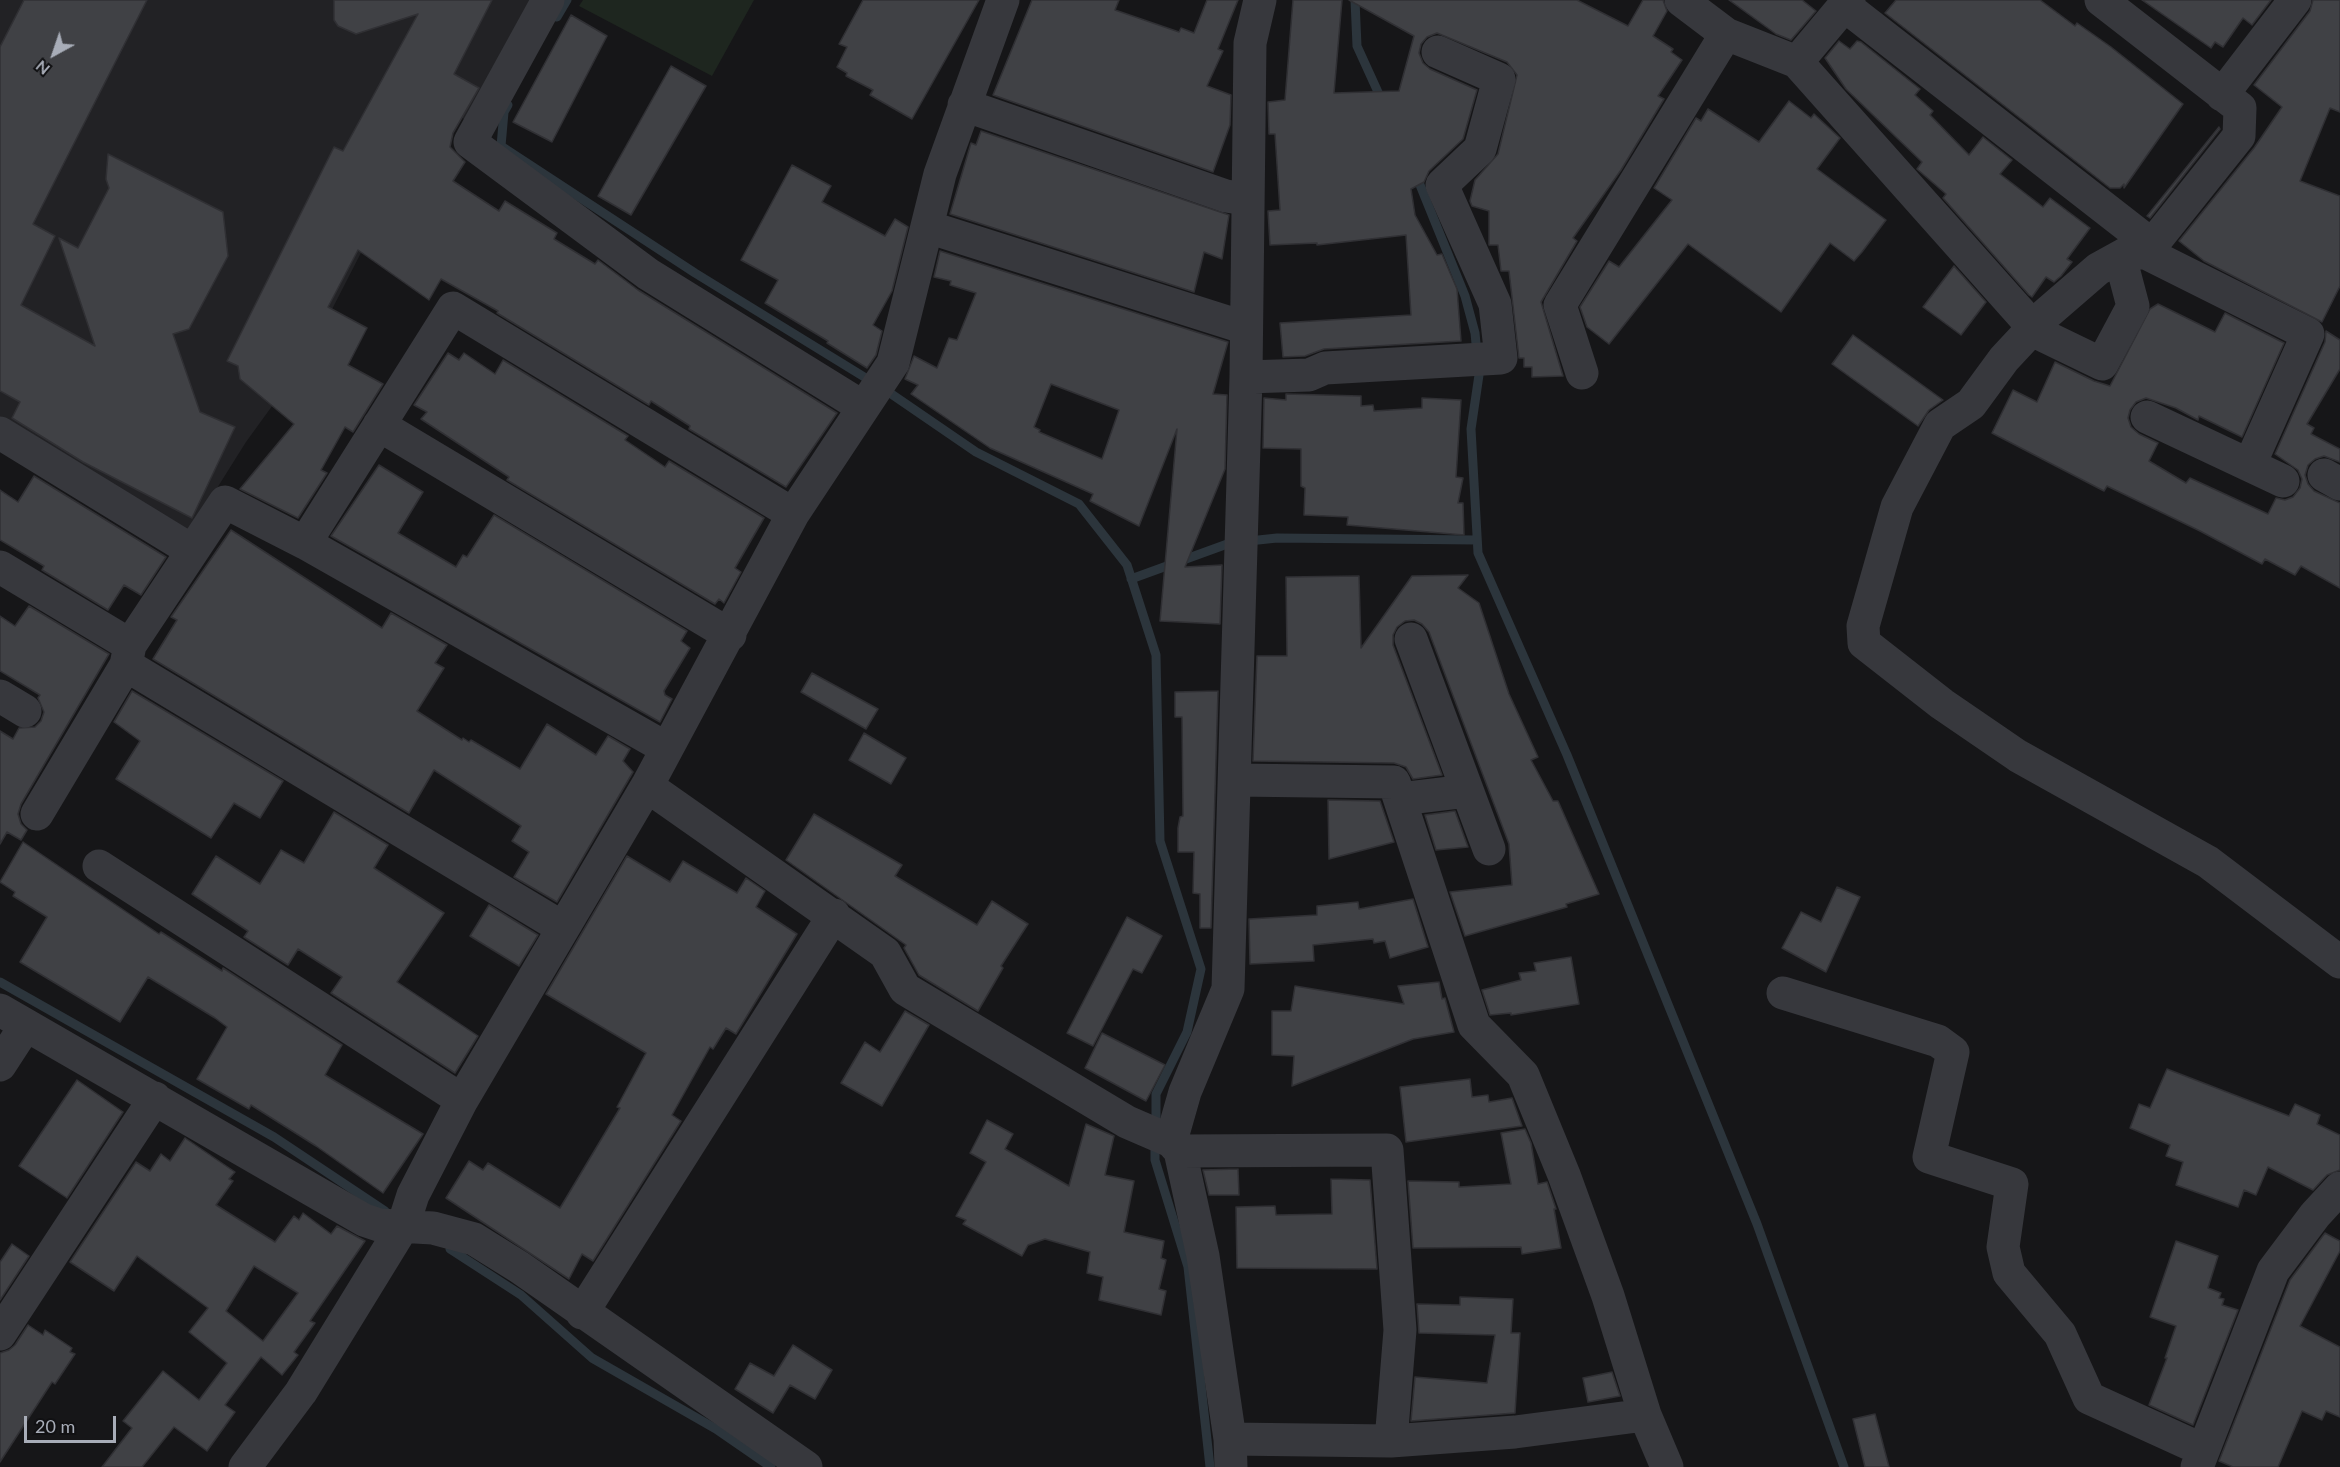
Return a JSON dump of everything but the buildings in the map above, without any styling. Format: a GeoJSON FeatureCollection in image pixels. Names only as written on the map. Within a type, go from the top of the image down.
{"type":"FeatureCollection","features":[{"type":"Feature","properties":{"kind":"street"},"geometry":{"type":"LineString","coordinates":[[548,0],[470,142],[648,274],[863,407]]}},
{"type":"Feature","properties":{"kind":"street"},"geometry":{"type":"LineString","coordinates":[[245,1467],[301,1392],[403,1226],[413,1195],[462,1100],[647,786],[793,514],[893,363],[940,174],[1003,0]]}},
{"type":"Feature","properties":{"kind":"street"},"geometry":{"type":"LineString","coordinates":[[1260,0],[1250,43],[1246,200],[1246,377],[1228,989],[1185,1092],[1176,1146],[1203,1256],[1231,1453],[1515,1432],[1645,1415]]}},
{"type":"Feature","properties":{"kind":"street"},"geometry":{"type":"LineString","coordinates":[[1681,0],[1726,34],[1797,62],[2042,335],[2102,364],[2133,306],[2139,252]]}},
{"type":"Feature","properties":{"kind":"street"},"geometry":{"type":"LineString","coordinates":[[2101,0],[2240,108],[2239,136],[2139,252],[2098,269],[2033,327],[2004,359],[1971,404],[1940,425],[1930,439],[1897,507],[1863,626],[1864,643],[1942,704],[2018,756],[2208,862],[2340,962]]}},
{"type":"Feature","properties":{"kind":"street"},"geometry":{"type":"LineString","coordinates":[[2222,95],[2295,0]]}},
{"type":"Feature","properties":{"kind":"street"},"geometry":{"type":"LineString","coordinates":[[1797,62],[1847,3],[2139,252],[2308,334],[2250,464]]}},
{"type":"Feature","properties":{"kind":"street"},"geometry":{"type":"LineString","coordinates":[[1582,373],[1560,305],[1726,34]]}},
{"type":"Feature","properties":{"kind":"street"},"geometry":{"type":"LineString","coordinates":[[1246,377],[1309,375],[1325,368],[1501,358],[1495,304],[1442,185],[1480,149],[1499,79],[1438,52]]}},
{"type":"Feature","properties":{"kind":"street"},"geometry":{"type":"LineString","coordinates":[[964,105],[1226,196],[1246,200]]}},
{"type":"Feature","properties":{"kind":"street"},"geometry":{"type":"LineString","coordinates":[[928,227],[1246,328]]}},
{"type":"Feature","properties":{"kind":"street"},"geometry":{"type":"LineString","coordinates":[[305,543],[453,308],[793,514]]}},
{"type":"Feature","properties":{"kind":"street"},"geometry":{"type":"LineString","coordinates":[[2147,417],[2283,481]]}},
{"type":"Feature","properties":{"kind":"street"},"geometry":{"type":"LineString","coordinates":[[379,425],[730,634]]}},
{"type":"Feature","properties":{"kind":"street"},"geometry":{"type":"LineString","coordinates":[[0,434],[190,550]]}},
{"type":"Feature","properties":{"kind":"street"},"geometry":{"type":"LineString","coordinates":[[37,814],[190,550],[225,502],[305,543],[666,748]]}},
{"type":"Feature","properties":{"kind":"street"},"geometry":{"type":"LineString","coordinates":[[0,567],[128,655],[563,928]]}},
{"type":"Feature","properties":{"kind":"street"},"geometry":{"type":"LineString","coordinates":[[1412,639],[1489,849]]}},
{"type":"Feature","properties":{"kind":"street"},"geometry":{"type":"LineString","coordinates":[[1235,780],[1395,782],[1474,1025],[1523,1075],[1564,1175],[1608,1296],[1645,1415],[1666,1467]]}},
{"type":"Feature","properties":{"kind":"street"},"geometry":{"type":"LineString","coordinates":[[647,786],[834,915],[885,953],[905,989],[1126,1122],[1176,1146],[1387,1150],[1400,1330],[1391,1441]]}},
{"type":"Feature","properties":{"kind":"street"},"geometry":{"type":"LineString","coordinates":[[1400,799],[1467,792]]}},
{"type":"Feature","properties":{"kind":"street"},"geometry":{"type":"LineString","coordinates":[[99,866],[462,1100]]}},
{"type":"Feature","properties":{"kind":"street"},"geometry":{"type":"LineString","coordinates":[[582,1313],[834,915]]}},
{"type":"Feature","properties":{"kind":"street"},"geometry":{"type":"LineString","coordinates":[[1783,993],[1938,1041],[1953,1052],[1929,1156],[2012,1184],[2003,1247],[2008,1274],[2060,1334],[2089,1398],[2200,1459],[2273,1271],[2327,1220],[2340,1188]]}},
{"type":"Feature","properties":{"kind":"street"},"geometry":{"type":"LineString","coordinates":[[0,1065],[13,1017],[364,1220],[379,1225],[433,1228],[474,1239],[519,1267],[806,1467]]}},
{"type":"Feature","properties":{"kind":"street"},"geometry":{"type":"LineString","coordinates":[[0,1334],[155,1098]]}},
{"type":"Feature","properties":{"kind":"shaded area"},"geometry":{"type":"Polygon","coordinates":[[[0,0],[538,0],[471,124],[461,117],[365,245],[307,358],[246,442],[192,528],[175,532],[0,424],[0,0]]]}},
{"type":"Feature","properties":{"kind":"shaded area"},"geometry":{"type":"Polygon","coordinates":[[[583,0],[754,0],[712,76],[579,6],[583,0]]]}},
{"type":"Feature","properties":{"kind":"waterway"},"geometry":{"type":"LineString","coordinates":[[557,17],[567,0]]}},
{"type":"Feature","properties":{"kind":"waterway"},"geometry":{"type":"LineString","coordinates":[[1355,0],[1357,46],[1383,103]]}},
{"type":"Feature","properties":{"kind":"waterway"},"geometry":{"type":"LineString","coordinates":[[508,105],[504,112],[501,146],[695,273],[887,391],[976,452],[1079,504],[1127,565],[1156,655],[1160,841],[1201,969],[1187,1032],[1156,1094],[1156,1129]]}},
{"type":"Feature","properties":{"kind":"waterway"},"geometry":{"type":"LineString","coordinates":[[1416,175],[1465,296],[1475,333],[1479,375],[1471,429],[1478,553],[1567,755],[1757,1224],[1844,1467]]}},
{"type":"Feature","properties":{"kind":"waterway"},"geometry":{"type":"LineString","coordinates":[[1131,579],[1230,543],[1277,538],[1477,540]]}},
{"type":"Feature","properties":{"kind":"waterway"},"geometry":{"type":"LineString","coordinates":[[0,982],[274,1137],[385,1211]]}},
{"type":"Feature","properties":{"kind":"waterway"},"geometry":{"type":"LineString","coordinates":[[1155,1142],[1155,1160],[1188,1267],[1210,1467]]}},
{"type":"Feature","properties":{"kind":"waterway"},"geometry":{"type":"LineString","coordinates":[[450,1249],[521,1295],[592,1358],[716,1429],[771,1467]]}}]}
